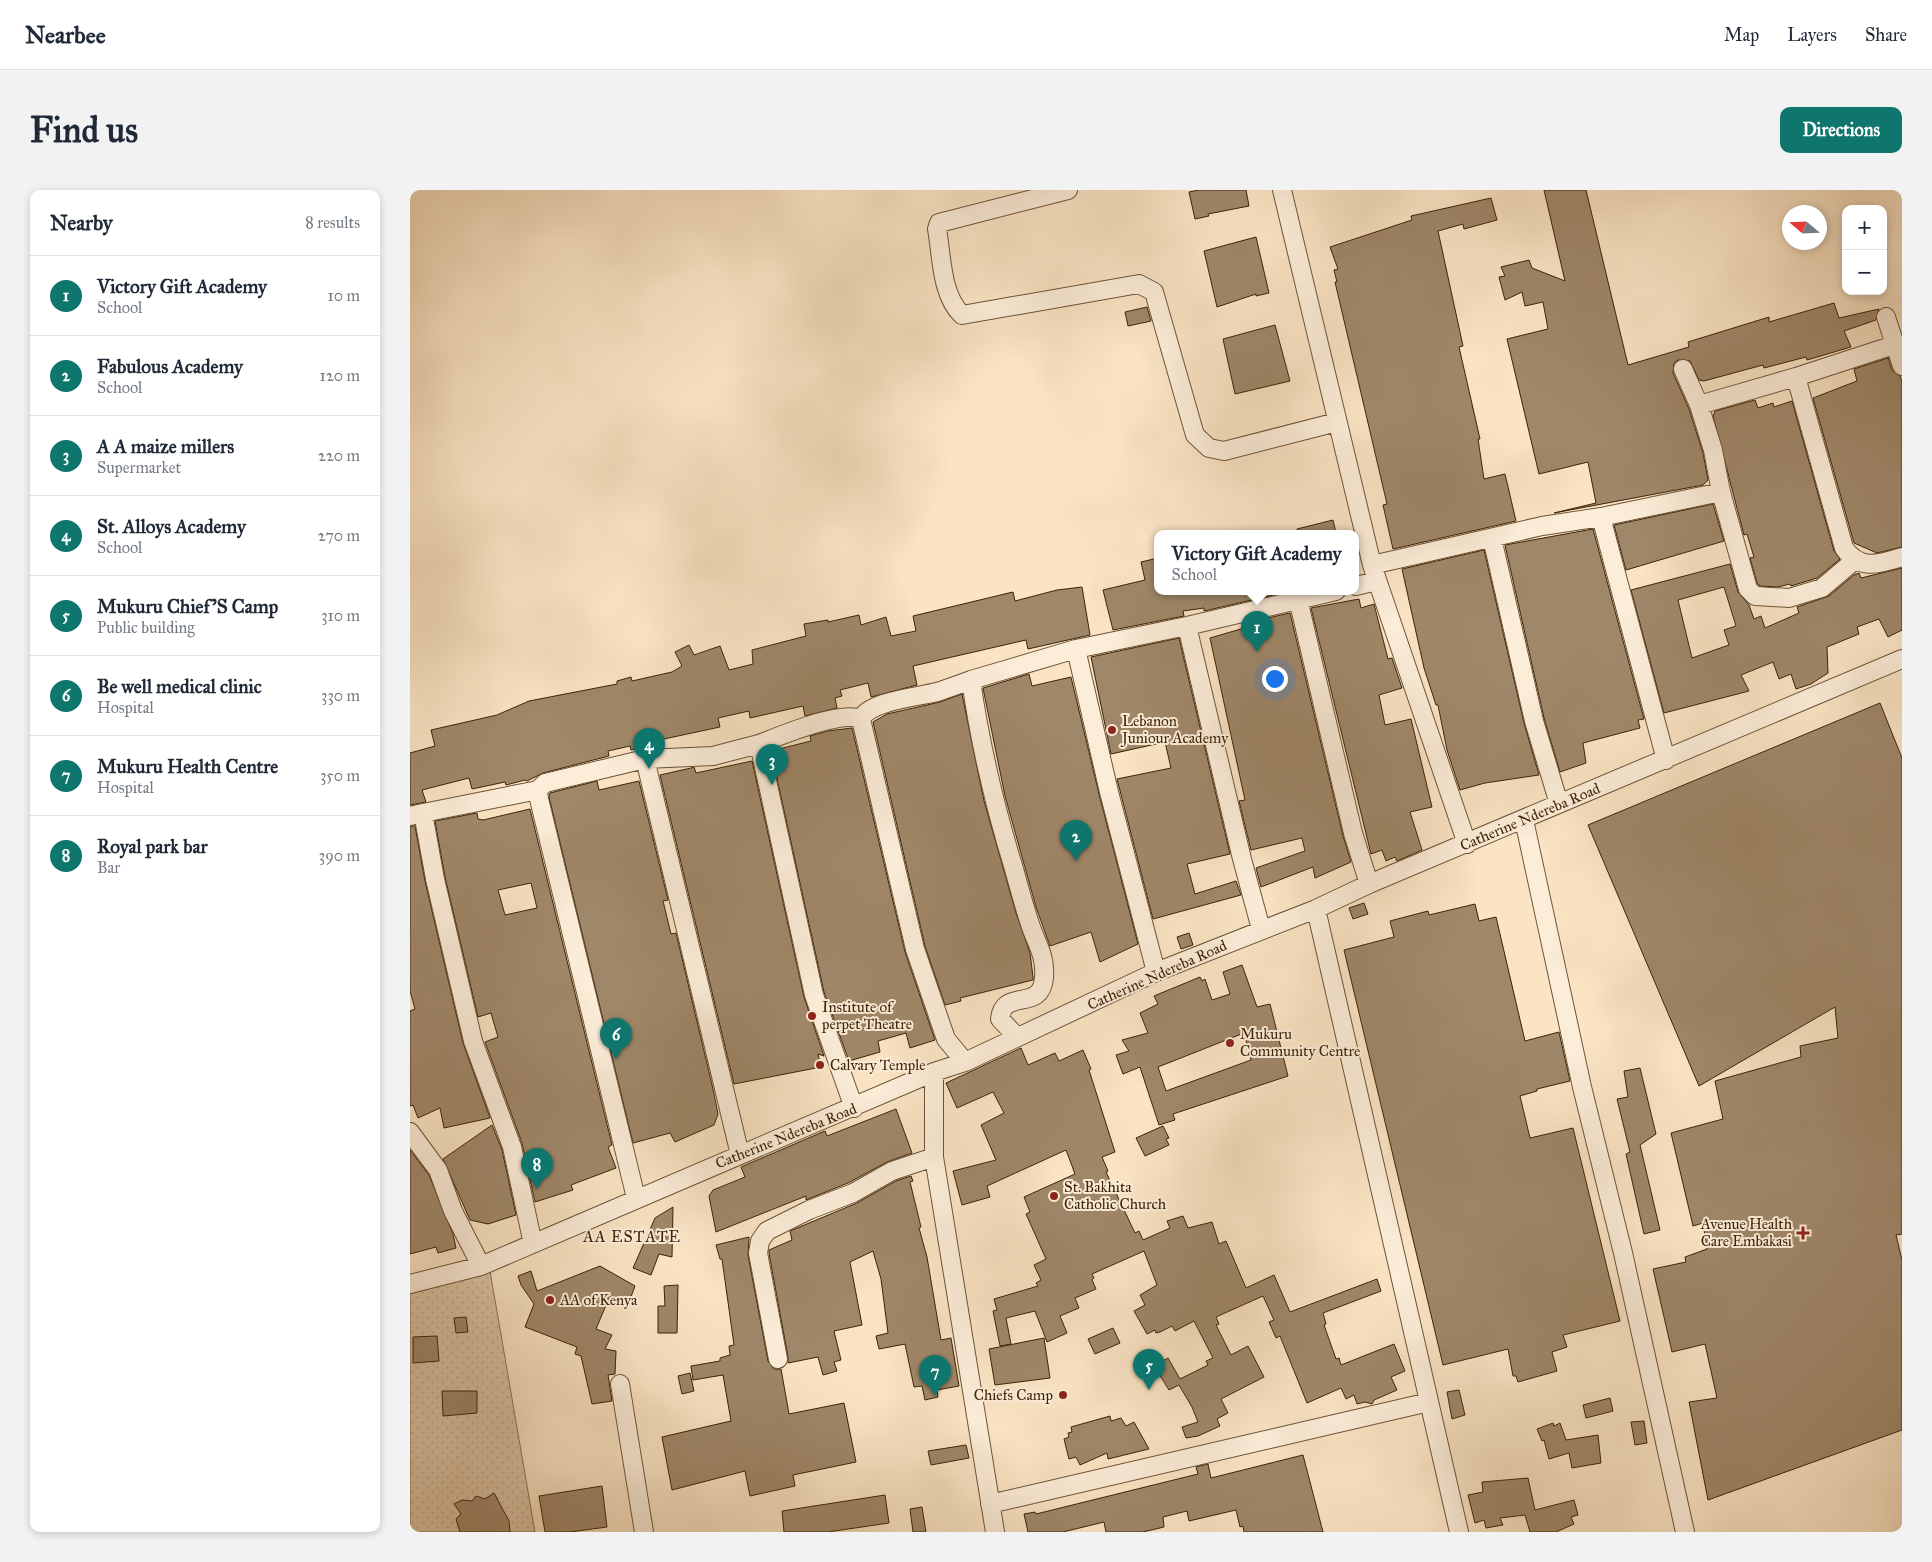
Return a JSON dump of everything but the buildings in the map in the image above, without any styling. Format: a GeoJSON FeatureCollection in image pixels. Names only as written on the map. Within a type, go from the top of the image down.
{"type":"FeatureCollection","features":[{"type":"Feature","properties":{"kind":"street"},"geometry":{"type":"LineString","coordinates":[[1068,190],[939,223],[937,229],[948,294],[962,314],[972,315],[1140,284],[1154,292],[1195,435],[1209,448],[1224,451],[1337,422]]}},
{"type":"Feature","properties":{"kind":"street"},"geometry":{"type":"LineString","coordinates":[[1282,190],[1375,573],[1467,844]]}},
{"type":"Feature","properties":{"kind":"street"},"geometry":{"type":"LineString","coordinates":[[1886,317],[1902,366]]}},
{"type":"Feature","properties":{"kind":"street"},"geometry":{"type":"LineString","coordinates":[[1699,405],[1796,377],[1894,345]]}},
{"type":"Feature","properties":{"kind":"street"},"geometry":{"type":"LineString","coordinates":[[1683,369],[1699,405],[1713,450],[1721,492],[1748,589],[1755,596],[1789,598],[1822,588],[1855,560]]}},
{"type":"Feature","properties":{"kind":"street"},"geometry":{"type":"LineString","coordinates":[[1796,377],[1844,548],[1851,558],[1869,564],[1902,557]]}},
{"type":"Feature","properties":{"kind":"street"},"geometry":{"type":"LineString","coordinates":[[1359,584],[1375,573],[1492,538],[1542,526],[1600,517],[1721,492]]}},
{"type":"Feature","properties":{"kind":"street"},"geometry":{"type":"LineString","coordinates":[[1600,517],[1666,760]]}},
{"type":"Feature","properties":{"kind":"street"},"geometry":{"type":"LineString","coordinates":[[1492,538],[1534,722],[1559,804]]}},
{"type":"Feature","properties":{"kind":"street"},"geometry":{"type":"LineString","coordinates":[[965,1062],[946,1039],[915,949],[861,719],[867,710],[937,692],[1076,649],[1187,626],[1317,595]]}},
{"type":"Feature","properties":{"kind":"street"},"geometry":{"type":"LineString","coordinates":[[1298,599],[1350,824],[1369,884]]}},
{"type":"Feature","properties":{"kind":"street"},"geometry":{"type":"LineString","coordinates":[[1187,626],[1233,824],[1261,929]]}},
{"type":"Feature","properties":{"kind":"street"},"geometry":{"type":"LineString","coordinates":[[1076,649],[1109,792],[1156,972]]}},
{"type":"Feature","properties":{"kind":"street","name":"Catherine Ndereba Road"},"geometry":{"type":"LineString","coordinates":[[410,1284],[481,1266],[636,1198],[854,1108],[934,1072],[965,1062],[1156,972],[1261,929],[1316,909],[1369,884],[1902,659]]}},
{"type":"Feature","properties":{"kind":"street"},"geometry":{"type":"LineString","coordinates":[[971,680],[983,751],[1003,833],[1030,926],[1041,948],[1044,977],[1041,992],[1036,996],[1012,1001],[1000,1014],[1000,1019],[1017,1037]]}},
{"type":"Feature","properties":{"kind":"street"},"geometry":{"type":"LineString","coordinates":[[533,1244],[512,1147],[473,1041],[435,879],[416,815],[538,790],[545,783],[557,779],[646,759],[713,756],[759,744],[840,718],[856,717],[861,719]]}},
{"type":"Feature","properties":{"kind":"street"},"geometry":{"type":"LineString","coordinates":[[759,744],[814,995],[854,1108]]}},
{"type":"Feature","properties":{"kind":"street"},"geometry":{"type":"LineString","coordinates":[[646,759],[740,1155]]}},
{"type":"Feature","properties":{"kind":"street"},"geometry":{"type":"LineString","coordinates":[[538,790],[636,1198]]}},
{"type":"Feature","properties":{"kind":"street"},"geometry":{"type":"LineString","coordinates":[[1524,820],[1582,1087],[1625,1263],[1685,1532]]}},
{"type":"Feature","properties":{"kind":"street"},"geometry":{"type":"LineString","coordinates":[[1316,909],[1458,1532]]}},
{"type":"Feature","properties":{"kind":"street"},"geometry":{"type":"LineString","coordinates":[[934,1072],[934,1157],[995,1532]]}},
{"type":"Feature","properties":{"kind":"street"},"geometry":{"type":"LineString","coordinates":[[410,1132],[438,1170],[453,1211],[481,1266]]}},
{"type":"Feature","properties":{"kind":"street"},"geometry":{"type":"LineString","coordinates":[[778,1359],[758,1253],[760,1241],[767,1231],[809,1210],[853,1193],[892,1171],[934,1157]]}},
{"type":"Feature","properties":{"kind":"street"},"geometry":{"type":"LineString","coordinates":[[620,1384],[644,1532]]}},
{"type":"Feature","properties":{"kind":"street"},"geometry":{"type":"LineString","coordinates":[[990,1504],[1428,1402]]}},
{"type":"Feature","properties":{"kind":"shaded area"},"geometry":{"type":"Polygon","coordinates":[[[490,1271],[535,1532],[410,1532],[410,1292],[490,1271]]]}},
{"type":"Feature","properties":{"kind":"place","name":"Victory Gift Academy"},"geometry":{"type":"Point","coordinates":[1257,652]}},
{"type":"Feature","properties":{"kind":"place","name":"Lebanon Juniour Academy"},"geometry":{"type":"Point","coordinates":[1112,730]}},
{"type":"Feature","properties":{"kind":"place","name":"St. Alloys Academy"},"geometry":{"type":"Point","coordinates":[649,769]}},
{"type":"Feature","properties":{"kind":"place","name":"A A maize millers"},"geometry":{"type":"Point","coordinates":[772,785]}},
{"type":"Feature","properties":{"kind":"place","name":"Fabulous Academy"},"geometry":{"type":"Point","coordinates":[1076,861]}},
{"type":"Feature","properties":{"kind":"place","name":"Institute of perpet Theatre"},"geometry":{"type":"Point","coordinates":[812,1016]}},
{"type":"Feature","properties":{"kind":"place","name":"Mukuru Community Centre"},"geometry":{"type":"Point","coordinates":[1230,1043]}},
{"type":"Feature","properties":{"kind":"place","name":"Be well medical clinic"},"geometry":{"type":"Point","coordinates":[616,1059]}},
{"type":"Feature","properties":{"kind":"place","name":"Calvary Temple"},"geometry":{"type":"Point","coordinates":[820,1065]}},
{"type":"Feature","properties":{"kind":"place","name":"Royal park bar"},"geometry":{"type":"Point","coordinates":[537,1189]}},
{"type":"Feature","properties":{"kind":"place","name":"St. Bakhita Catholic Church"},"geometry":{"type":"Point","coordinates":[1054,1196]}},
{"type":"Feature","properties":{"kind":"place","name":"Avenue Health Care Embakasi"},"geometry":{"type":"Point","coordinates":[1803,1233]}},
{"type":"Feature","properties":{"kind":"place","name":"AA of Kenya"},"geometry":{"type":"Point","coordinates":[550,1300]}},
{"type":"Feature","properties":{"kind":"place","name":"Mukuru Chief'S Camp"},"geometry":{"type":"Point","coordinates":[1149,1390]}},
{"type":"Feature","properties":{"kind":"place","name":"Chiefs Camp"},"geometry":{"type":"Point","coordinates":[1063,1395]}},
{"type":"Feature","properties":{"kind":"place","name":"Mukuru Health Centre"},"geometry":{"type":"Point","coordinates":[935,1396]}},
{"type":"Feature","properties":{"kind":"district","name":"AA ESTATE"},"geometry":{"type":"Point","coordinates":[632,1236]}}]}
